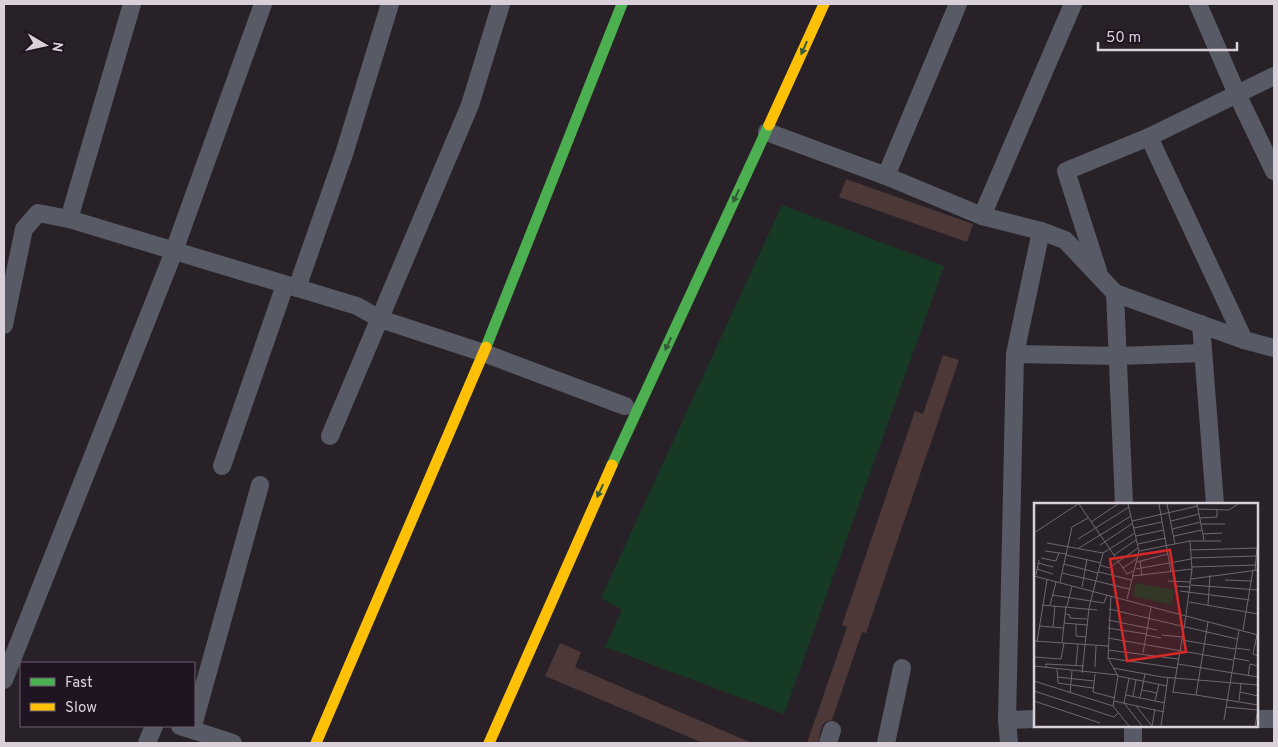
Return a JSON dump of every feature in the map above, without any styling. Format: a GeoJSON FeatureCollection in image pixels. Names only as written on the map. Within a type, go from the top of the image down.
{"type":"FeatureCollection","features":[{"type":"Feature","properties":{"kind":"main road"},"geometry":{"type":"LineString","coordinates":[[316,743],[484,354],[622,4]]}},
{"type":"Feature","properties":{"kind":"main road"},"geometry":{"type":"LineString","coordinates":[[488,743],[574,548],[767,132],[824,4]]}},
{"type":"Feature","properties":{"kind":"street"},"geometry":{"type":"LineString","coordinates":[[70,219],[132,4]]}},
{"type":"Feature","properties":{"kind":"street"},"geometry":{"type":"LineString","coordinates":[[9,668],[174,250],[263,4]]}},
{"type":"Feature","properties":{"kind":"street"},"geometry":{"type":"LineString","coordinates":[[222,466],[344,154],[390,4]]}},
{"type":"Feature","properties":{"kind":"street"},"geometry":{"type":"LineString","coordinates":[[330,436],[470,106],[501,4]]}},
{"type":"Feature","properties":{"kind":"street"},"geometry":{"type":"LineString","coordinates":[[886,176],[958,4]]}},
{"type":"Feature","properties":{"kind":"street"},"geometry":{"type":"LineString","coordinates":[[982,216],[1074,4]]}},
{"type":"Feature","properties":{"kind":"street"},"geometry":{"type":"LineString","coordinates":[[1198,4],[1237,94],[1274,171]]}},
{"type":"Feature","properties":{"kind":"street"},"geometry":{"type":"LineString","coordinates":[[1099,275],[1066,171],[1149,137],[1274,76]]}},
{"type":"Feature","properties":{"kind":"street"},"geometry":{"type":"LineString","coordinates":[[767,132],[886,176],[982,216],[1041,231],[1065,240],[1115,293],[1244,340],[1274,348]]}},
{"type":"Feature","properties":{"kind":"street"},"geometry":{"type":"LineString","coordinates":[[1149,137],[1244,340]]}},
{"type":"Feature","properties":{"kind":"street"},"geometry":{"type":"LineString","coordinates":[[4,325],[24,229],[38,213],[70,219],[357,306],[380,319],[484,354],[625,406]]}},
{"type":"Feature","properties":{"kind":"street"},"geometry":{"type":"LineString","coordinates":[[1009,743],[1007,720],[1015,354],[1041,231]]}},
{"type":"Feature","properties":{"kind":"street"},"geometry":{"type":"LineString","coordinates":[[1115,293],[1124,503]]}},
{"type":"Feature","properties":{"kind":"street"},"geometry":{"type":"LineString","coordinates":[[1201,324],[1215,503]]}},
{"type":"Feature","properties":{"kind":"street"},"geometry":{"type":"LineString","coordinates":[[1015,354],[1118,356],[1203,353]]}},
{"type":"Feature","properties":{"kind":"street"},"geometry":{"type":"LineString","coordinates":[[195,706],[260,484]]}},
{"type":"Feature","properties":{"kind":"street"},"geometry":{"type":"LineString","coordinates":[[886,743],[902,668]]}},
{"type":"Feature","properties":{"kind":"street"},"geometry":{"type":"LineString","coordinates":[[1007,720],[1034,719]]}},
{"type":"Feature","properties":{"kind":"street"},"geometry":{"type":"LineString","coordinates":[[1258,719],[1274,719]]}},
{"type":"Feature","properties":{"kind":"street"},"geometry":{"type":"LineString","coordinates":[[147,743],[154,727]]}},
{"type":"Feature","properties":{"kind":"street"},"geometry":{"type":"LineString","coordinates":[[192,727],[233,743]]}},
{"type":"Feature","properties":{"kind":"street"},"geometry":{"type":"LineString","coordinates":[[1133,727],[1133,743]]}},
{"type":"Feature","properties":{"kind":"green space"},"geometry":{"type":"Polygon","coordinates":[[[782,205],[944,266],[784,714],[605,647],[622,610],[601,598],[782,205]]]}},
{"type":"Feature","properties":{"kind":"building"},"geometry":{"type":"Polygon","coordinates":[[[846,179],[973,224],[967,242],[839,197],[846,179]]]}},
{"type":"Feature","properties":{"kind":"building"},"geometry":{"type":"Polygon","coordinates":[[[943,355],[959,360],[866,633],[862,632],[832,720],[825,722],[822,726],[818,743],[807,743],[847,627],[842,625],[915,411],[923,414],[943,355]]]}},
{"type":"Feature","properties":{"kind":"building"},"geometry":{"type":"Polygon","coordinates":[[[560,643],[581,652],[575,667],[752,743],[703,743],[545,676],[560,643]]]}},
{"type":"Feature","properties":{"kind":"traffic: fast"},"geometry":{"type":"LineString","coordinates":[[486,347],[622,4]]}},
{"type":"Feature","properties":{"kind":"traffic: fast"},"geometry":{"type":"LineString","coordinates":[[612,465],[769,125]]}},
{"type":"Feature","properties":{"kind":"traffic: slow"},"geometry":{"type":"LineString","coordinates":[[769,125],[824,4]]}},
{"type":"Feature","properties":{"kind":"traffic: slow"},"geometry":{"type":"LineString","coordinates":[[316,743],[486,347]]}},
{"type":"Feature","properties":{"kind":"traffic: slow"},"geometry":{"type":"LineString","coordinates":[[489,743],[612,465]]}}]}
